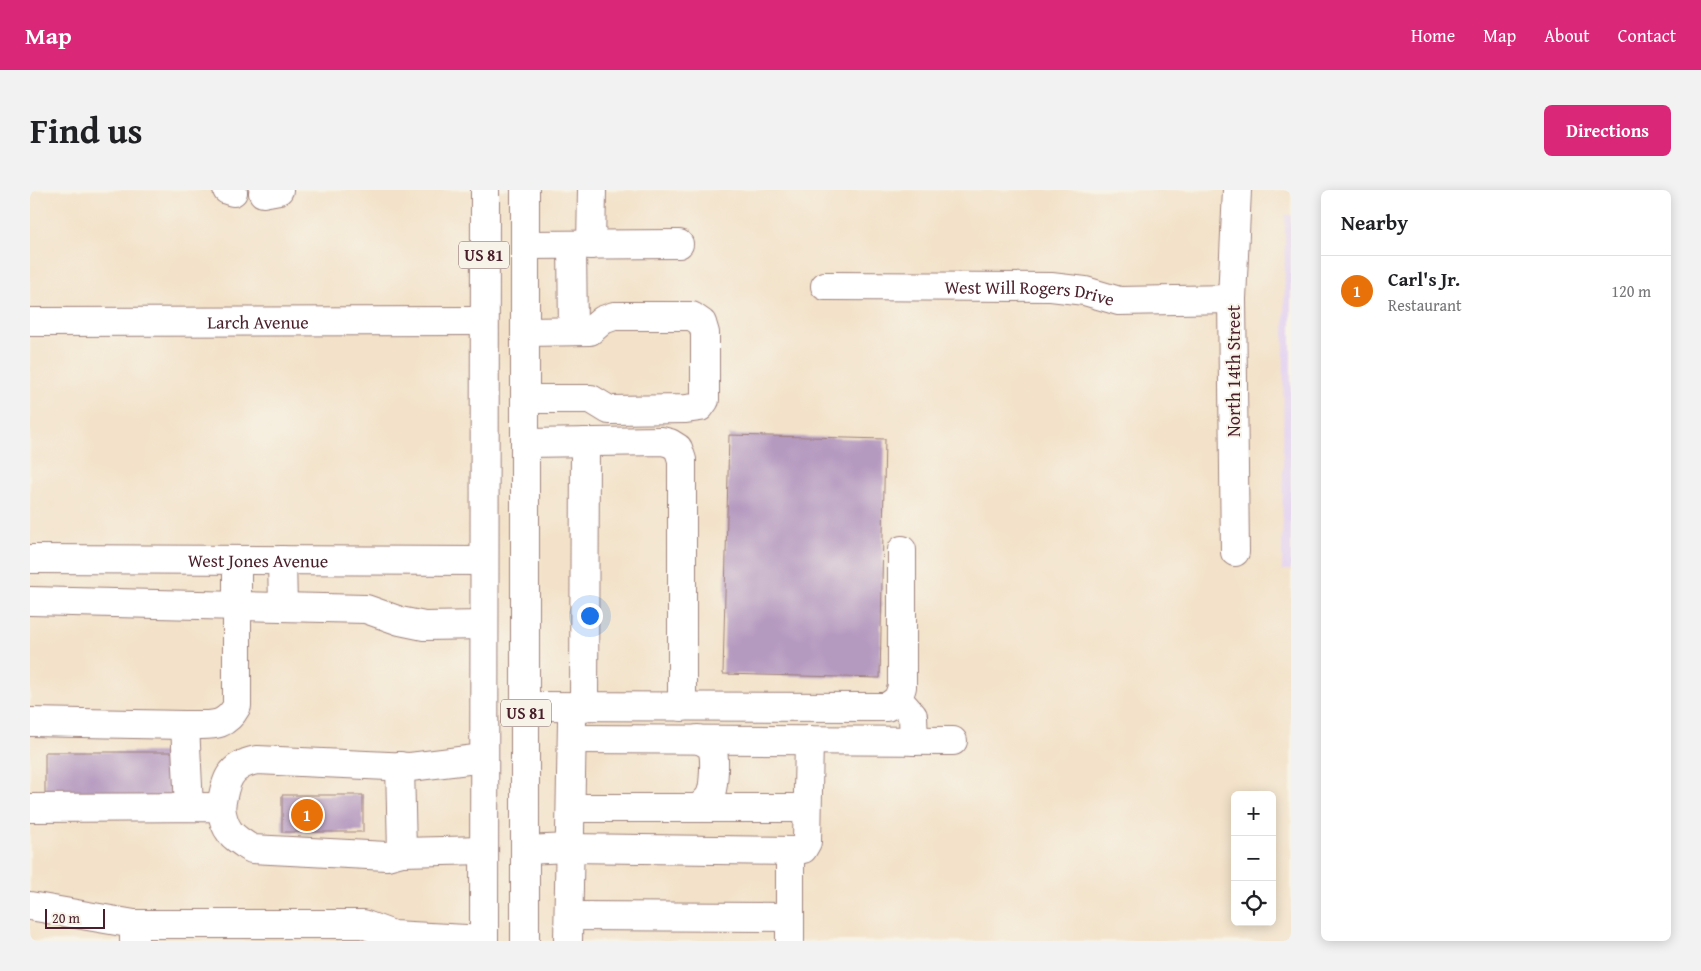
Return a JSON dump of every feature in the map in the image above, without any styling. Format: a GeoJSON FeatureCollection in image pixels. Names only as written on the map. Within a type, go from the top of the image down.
{"type":"FeatureCollection","features":[{"type":"Feature","properties":{"kind":"street","name":"US 81"},"geometry":{"type":"LineString","coordinates":[[484,190],[484,941]]}},
{"type":"Feature","properties":{"kind":"street","name":"US 81"},"geometry":{"type":"LineString","coordinates":[[525,190],[525,941]]}},
{"type":"Feature","properties":{"kind":"street"},"geometry":{"type":"LineString","coordinates":[[573,332],[582,245],[592,190]]}},
{"type":"Feature","properties":{"kind":"street","name":"North 14th Street"},"geometry":{"type":"LineString","coordinates":[[1235,552],[1232,299],[1237,190]]}},
{"type":"Feature","properties":{"kind":"street"},"geometry":{"type":"LineString","coordinates":[[525,245],[679,244]]}},
{"type":"Feature","properties":{"kind":"street","name":"West Will Rogers Drive"},"geometry":{"type":"LineString","coordinates":[[825,286],[1051,287],[1085,291],[1119,301],[1232,299]]}},
{"type":"Feature","properties":{"kind":"street"},"geometry":{"type":"LineString","coordinates":[[526,332],[590,332],[609,316],[692,316],[702,323],[705,333],[705,400],[700,407],[686,409],[609,410],[591,399],[526,399]]}},
{"type":"Feature","properties":{"kind":"street","name":"Larch Avenue"},"geometry":{"type":"LineString","coordinates":[[30,322],[484,321]]}},
{"type":"Feature","properties":{"kind":"street"},"geometry":{"type":"LineString","coordinates":[[573,399],[579,442],[578,707],[573,738],[569,848],[569,928],[790,929],[790,852]]}},
{"type":"Feature","properties":{"kind":"street"},"geometry":{"type":"LineString","coordinates":[[526,443],[662,442],[670,443],[678,448],[682,460],[682,707]]}},
{"type":"Feature","properties":{"kind":"street"},"geometry":{"type":"LineString","coordinates":[[484,494],[526,494]]}},
{"type":"Feature","properties":{"kind":"street"},"geometry":{"type":"LineString","coordinates":[[526,706],[887,707],[898,699],[902,687],[902,550]]}},
{"type":"Feature","properties":{"kind":"street","name":"West Jones Avenue"},"geometry":{"type":"LineString","coordinates":[[30,559],[484,561]]}},
{"type":"Feature","properties":{"kind":"street"},"geometry":{"type":"LineString","coordinates":[[130,559],[131,604]]}},
{"type":"Feature","properties":{"kind":"street"},"geometry":{"type":"LineString","coordinates":[[30,722],[220,724],[232,716],[237,706],[237,560]]}},
{"type":"Feature","properties":{"kind":"street"},"geometry":{"type":"LineString","coordinates":[[282,560],[283,607]]}},
{"type":"Feature","properties":{"kind":"street"},"geometry":{"type":"LineString","coordinates":[[30,601],[366,609],[400,621],[424,626],[484,624]]}},
{"type":"Feature","properties":{"kind":"street"},"geometry":{"type":"LineString","coordinates":[[898,699],[913,716],[914,740]]}},
{"type":"Feature","properties":{"kind":"street"},"geometry":{"type":"LineString","coordinates":[[185,725],[189,807]]}},
{"type":"Feature","properties":{"kind":"street"},"geometry":{"type":"LineString","coordinates":[[573,738],[953,740]]}},
{"type":"Feature","properties":{"kind":"street"},"geometry":{"type":"LineString","coordinates":[[698,738],[708,744],[713,752],[711,794],[705,803],[698,808]]}},
{"type":"Feature","properties":{"kind":"street"},"geometry":{"type":"LineString","coordinates":[[727,739],[727,808]]}},
{"type":"Feature","properties":{"kind":"street"},"geometry":{"type":"LineString","coordinates":[[484,758],[443,764],[400,766],[257,760],[245,762],[232,773],[224,785],[220,807],[222,820],[234,838],[252,849],[387,856],[402,852],[569,848],[790,852],[803,849],[807,842],[808,740]]}},
{"type":"Feature","properties":{"kind":"street"},"geometry":{"type":"LineString","coordinates":[[400,766],[402,852]]}},
{"type":"Feature","properties":{"kind":"street"},"geometry":{"type":"LineString","coordinates":[[30,808],[220,807]]}},
{"type":"Feature","properties":{"kind":"street"},"geometry":{"type":"LineString","coordinates":[[571,808],[808,808]]}},
{"type":"Feature","properties":{"kind":"street"},"geometry":{"type":"LineString","coordinates":[[30,906],[134,933],[363,924],[393,938],[484,941]]}},
{"type":"Feature","properties":{"kind":"shaded area"},"geometry":{"type":"Polygon","coordinates":[[[1285,215],[1291,215],[1291,570],[1282,570],[1285,215]]]}},
{"type":"Feature","properties":{"kind":"building"},"geometry":{"type":"Polygon","coordinates":[[[729,435],[885,439],[880,678],[723,674],[729,435]]]}},
{"type":"Feature","properties":{"kind":"building"},"geometry":{"type":"Polygon","coordinates":[[[45,752],[183,752],[183,798],[45,797],[45,752]]]}},
{"type":"Feature","properties":{"kind":"building"},"geometry":{"type":"Polygon","coordinates":[[[282,795],[363,795],[363,832],[282,832],[282,795]]]}},
{"type":"Feature","properties":{"kind":"place","name":"Carl's Jr."},"geometry":{"type":"Point","coordinates":[307,815]}}]}
